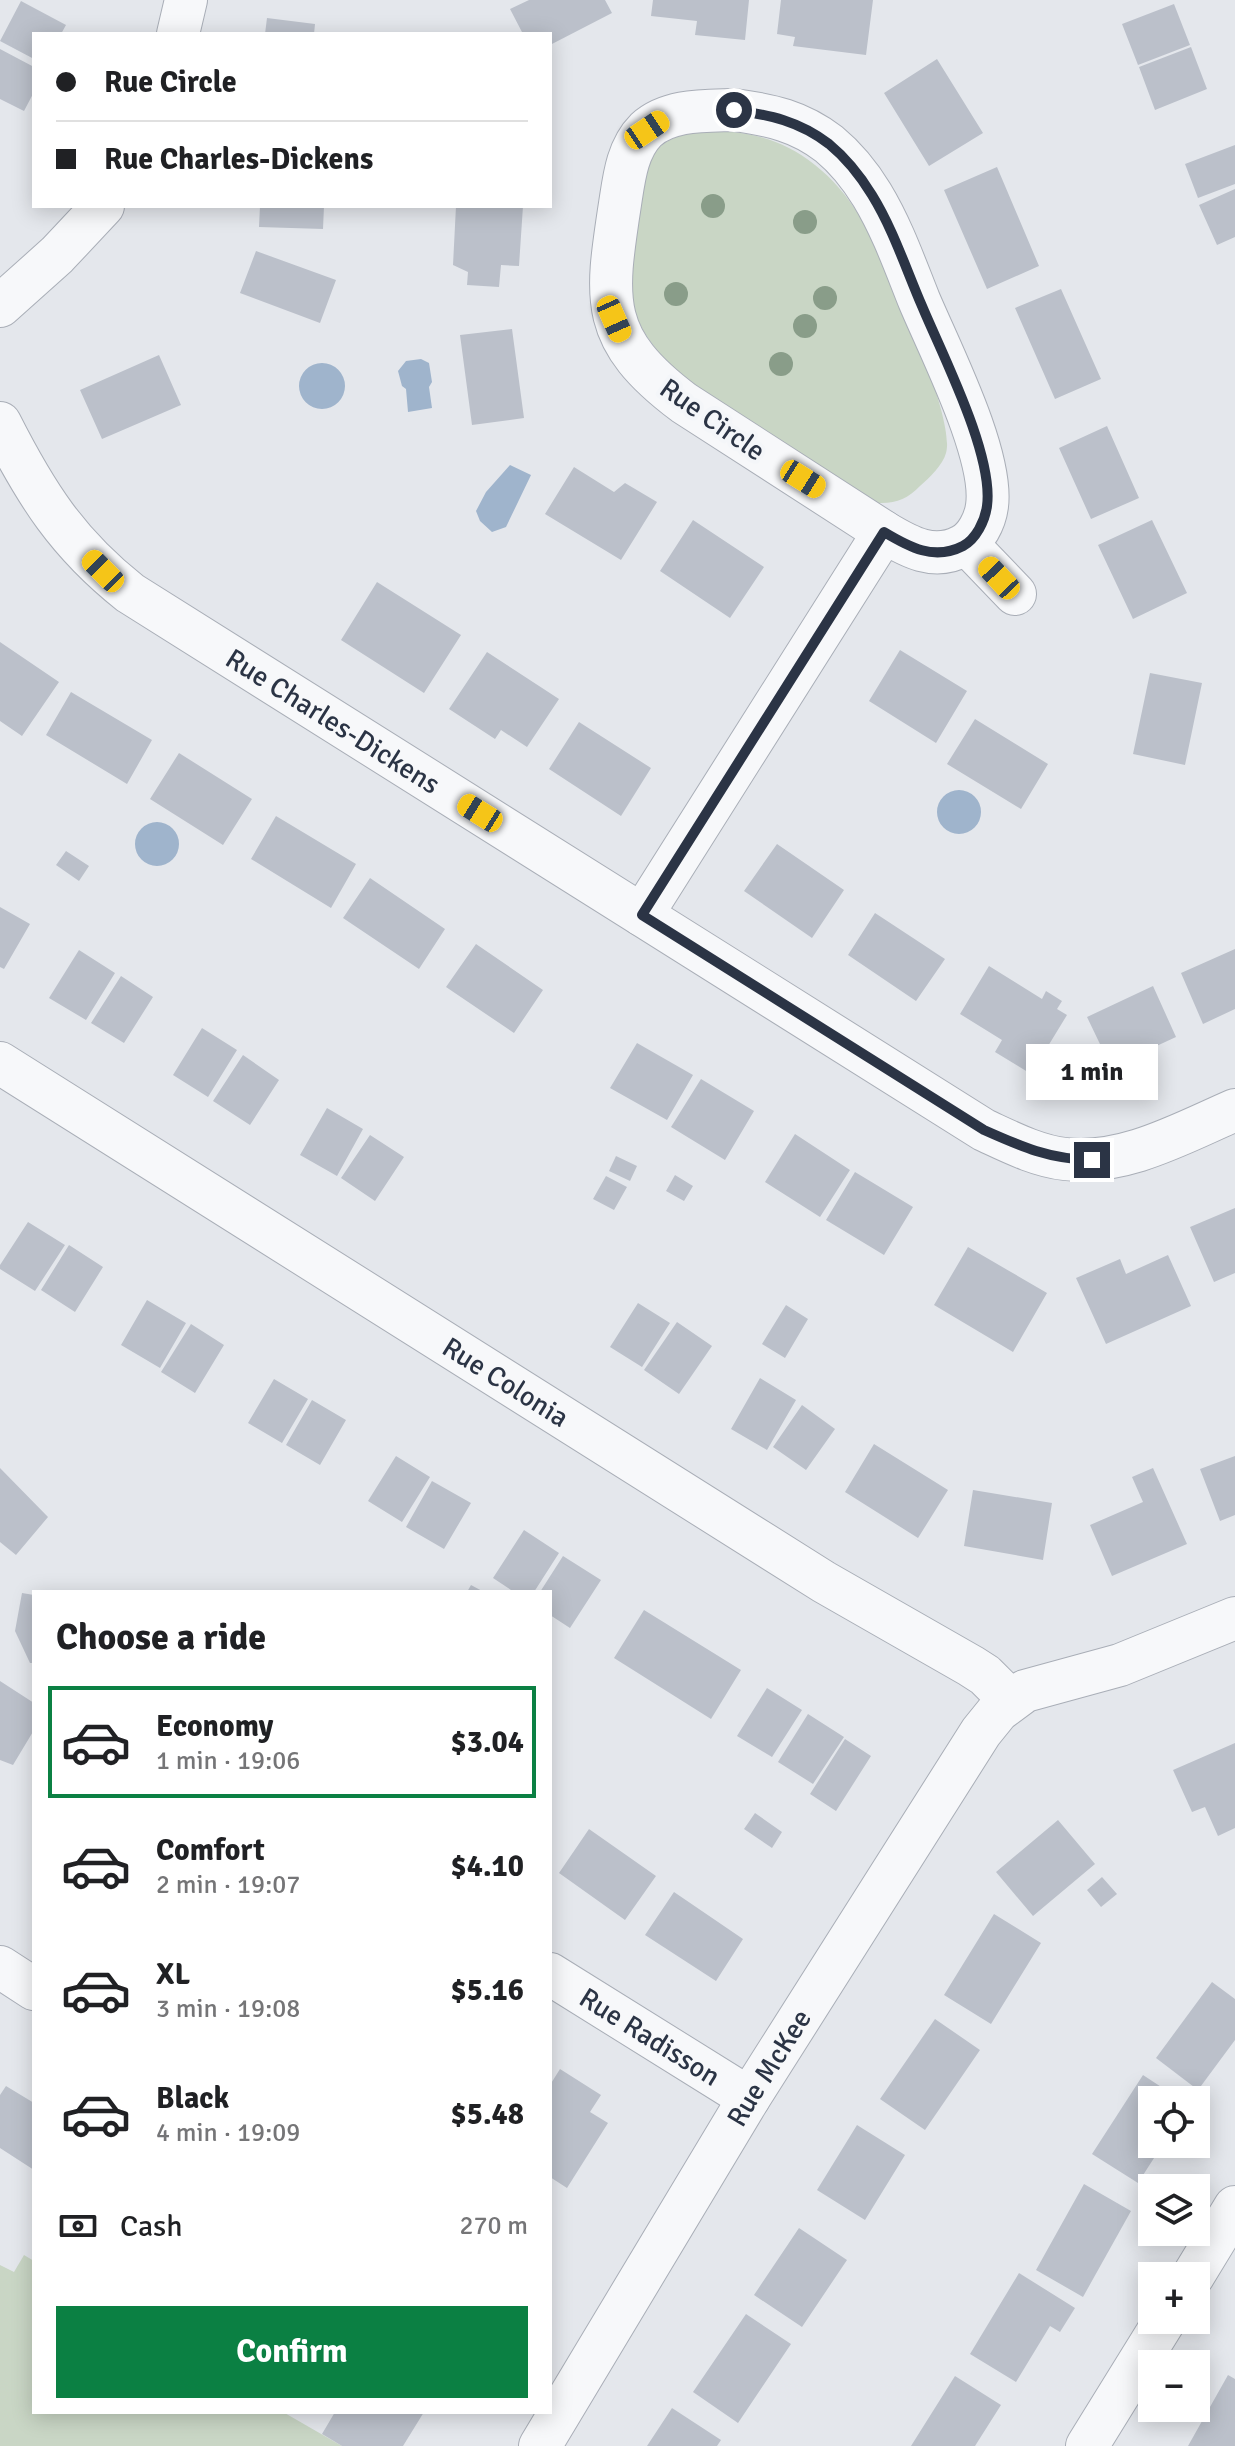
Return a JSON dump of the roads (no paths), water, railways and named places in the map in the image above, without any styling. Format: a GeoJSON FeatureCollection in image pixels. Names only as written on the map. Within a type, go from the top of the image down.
{"type":"FeatureCollection","features":[{"type":"Feature","properties":{"kind":"street"},"geometry":{"type":"LineString","coordinates":[[178,32],[186,0]]}},
{"type":"Feature","properties":{"kind":"street","name":"Rue Circle"},"geometry":{"type":"LineString","coordinates":[[734,110],[774,115],[805,128],[830,145],[873,196],[967,413],[980,450],[987,506],[980,528],[967,544],[948,553],[927,552],[908,546],[884,532],[684,403],[661,386],[624,341],[612,309],[610,268],[625,171],[634,146],[647,130],[665,118],[693,112],[734,110]]}},
{"type":"Feature","properties":{"kind":"street"},"geometry":{"type":"LineString","coordinates":[[0,306],[57,255],[101,208]]}},
{"type":"Feature","properties":{"kind":"street","name":"Rue Charles-Dickens"},"geometry":{"type":"LineString","coordinates":[[0,423],[36,490],[57,521],[95,563],[130,593],[984,1130],[1025,1149],[1064,1159],[1092,1160],[1126,1154],[1159,1143],[1235,1110]]}},
{"type":"Feature","properties":{"kind":"street"},"geometry":{"type":"LineString","coordinates":[[642,915],[884,532]]}},
{"type":"Feature","properties":{"kind":"street"},"geometry":{"type":"LineString","coordinates":[[967,544],[1015,594]]}},
{"type":"Feature","properties":{"kind":"street","name":"Rue Colonia"},"geometry":{"type":"LineString","coordinates":[[0,1063],[824,1582],[971,1666],[985,1675],[1010,1700]]}},
{"type":"Feature","properties":{"kind":"street"},"geometry":{"type":"LineString","coordinates":[[1010,1700],[1025,1691],[1120,1665],[1235,1618]]}},
{"type":"Feature","properties":{"kind":"street","name":"Rue McKee"},"geometry":{"type":"LineString","coordinates":[[540,2446],[749,2098],[981,1732],[1010,1700]]}},
{"type":"Feature","properties":{"kind":"street"},"geometry":{"type":"LineString","coordinates":[[0,1967],[32,1988]]}},
{"type":"Feature","properties":{"kind":"street","name":"Rue Radisson"},"geometry":{"type":"LineString","coordinates":[[552,1975],[749,2098]]}},
{"type":"Feature","properties":{"kind":"street"},"geometry":{"type":"LineString","coordinates":[[1202,2262],[1235,2207]]}},
{"type":"Feature","properties":{"kind":"street"},"geometry":{"type":"LineString","coordinates":[[1087,2446],[1156,2334]]}},
{"type":"Feature","properties":{"kind":"water"},"geometry":{"type":"Polygon","coordinates":[[[421,359],[429,363],[432,408],[408,412],[406,389],[402,386],[398,371],[406,361],[421,359]]]}},
{"type":"Feature","properties":{"kind":"water"},"geometry":{"type":"Polygon","coordinates":[[[322,363],[338,370],[345,386],[338,402],[322,409],[306,402],[299,386],[306,370],[322,363]]]}},
{"type":"Feature","properties":{"kind":"water"},"geometry":{"type":"Polygon","coordinates":[[[510,465],[531,475],[506,527],[492,532],[480,521],[476,511],[486,492],[510,465]]]}},
{"type":"Feature","properties":{"kind":"water"},"geometry":{"type":"Polygon","coordinates":[[[959,790],[974,797],[981,812],[974,827],[959,834],[944,827],[937,812],[944,797],[959,790]]]}},
{"type":"Feature","properties":{"kind":"water"},"geometry":{"type":"Polygon","coordinates":[[[157,822],[172,829],[179,844],[172,859],[157,866],[142,859],[135,844],[142,829],[157,822]]]}}]}
